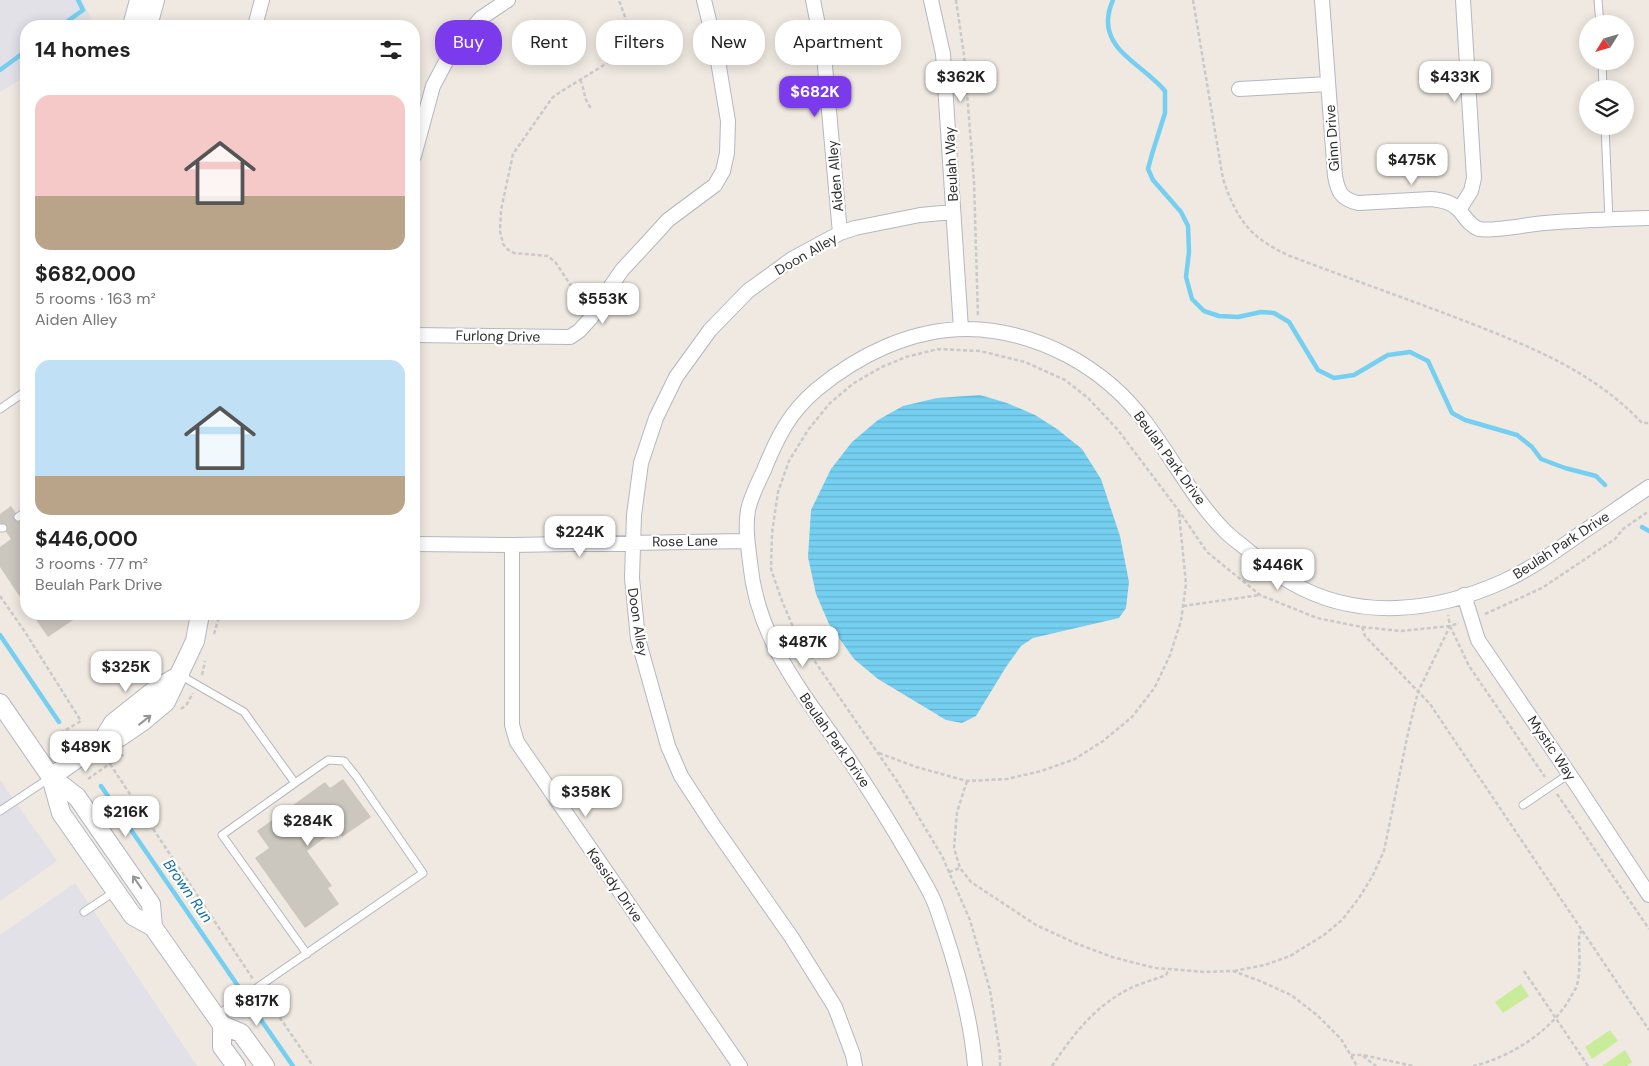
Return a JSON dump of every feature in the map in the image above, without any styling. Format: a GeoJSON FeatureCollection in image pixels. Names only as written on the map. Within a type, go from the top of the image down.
{"type":"FeatureCollection","features":[{"type":"Feature","properties":{"kind":"street"},"geometry":{"type":"LineString","coordinates":[[134,20],[139,0]]}},
{"type":"Feature","properties":{"kind":"street"},"geometry":{"type":"LineString","coordinates":[[150,20],[155,0]]}},
{"type":"Feature","properties":{"kind":"street"},"geometry":{"type":"LineString","coordinates":[[257,20],[262,0]]}},
{"type":"Feature","properties":{"kind":"street"},"geometry":{"type":"LineString","coordinates":[[420,134],[433,86],[450,54],[481,18],[508,0]]}},
{"type":"Feature","properties":{"kind":"street","name":"Furlong Drive"},"geometry":{"type":"LineString","coordinates":[[420,335],[570,337],[579,331],[591,318],[622,270],[668,220],[714,185],[723,171],[727,153],[728,121],[716,49],[704,0]]}},
{"type":"Feature","properties":{"kind":"street","name":"Aiden Alley"},"geometry":{"type":"LineString","coordinates":[[812,0],[824,55],[840,233]]}},
{"type":"Feature","properties":{"kind":"street","name":"Beulah Way"},"geometry":{"type":"LineString","coordinates":[[931,0],[943,54],[961,329]]}},
{"type":"Feature","properties":{"kind":"street","name":"Ginn Drive"},"geometry":{"type":"LineString","coordinates":[[1322,0],[1335,176],[1341,195],[1348,201],[1358,203],[1441,200],[1450,203],[1471,224],[1479,228],[1649,218]]}},
{"type":"Feature","properties":{"kind":"street"},"geometry":{"type":"LineString","coordinates":[[1459,210],[1471,191],[1474,178],[1463,0]]}},
{"type":"Feature","properties":{"kind":"street"},"geometry":{"type":"LineString","coordinates":[[1239,90],[1328,84]]}},
{"type":"Feature","properties":{"kind":"street","name":"Doon Alley"},"geometry":{"type":"LineString","coordinates":[[855,1066],[835,1007],[792,938],[713,826],[681,776],[668,746],[638,639],[632,578],[634,515],[641,463],[656,418],[676,377],[710,330],[748,291],[792,259],[840,233],[855,228],[920,215],[953,212]]}},
{"type":"Feature","properties":{"kind":"street","name":"Beulah Park Drive"},"geometry":{"type":"LineString","coordinates":[[975,1066],[972,1033],[956,967],[933,898],[877,801],[786,670],[769,636],[752,584],[746,541],[747,515],[750,503],[786,422],[810,395],[861,357],[898,342],[936,332],[961,329],[979,330],[1014,335],[1042,343],[1108,381],[1144,420],[1196,496],[1224,530],[1271,569],[1291,583],[1314,594],[1339,602],[1379,609],[1414,608],[1446,602],[1500,583],[1554,552],[1649,487]]}},
{"type":"Feature","properties":{"kind":"street","name":"Rose Lane"},"geometry":{"type":"LineString","coordinates":[[420,544],[512,545],[746,541]]}},
{"type":"Feature","properties":{"kind":"street","name":"Kassidy Drive"},"geometry":{"type":"LineString","coordinates":[[512,545],[512,725],[517,742],[740,1066]]}},
{"type":"Feature","properties":{"kind":"street","name":"Mystic Way"},"geometry":{"type":"LineString","coordinates":[[1464,595],[1478,640],[1649,895]]}},
{"type":"Feature","properties":{"kind":"street"},"geometry":{"type":"LineString","coordinates":[[51,777],[102,741],[113,723],[157,688],[180,674],[196,641],[199,620]]}},
{"type":"Feature","properties":{"kind":"street"},"geometry":{"type":"LineString","coordinates":[[0,702],[51,777],[61,813],[132,916],[153,926]]}},
{"type":"Feature","properties":{"kind":"street"},"geometry":{"type":"LineString","coordinates":[[51,777],[78,797],[151,904],[153,926],[219,1021],[241,1033],[264,1066]]}},
{"type":"Feature","properties":{"kind":"street"},"geometry":{"type":"LineString","coordinates":[[219,1021],[222,1047],[236,1066]]}},
{"type":"Feature","properties":{"kind":"lane"},"geometry":{"type":"LineString","coordinates":[[1598,0],[1599,15]]}},
{"type":"Feature","properties":{"kind":"lane"},"geometry":{"type":"LineString","coordinates":[[1605,135],[1609,220]]}},
{"type":"Feature","properties":{"kind":"lane"},"geometry":{"type":"LineString","coordinates":[[0,408],[20,394]]}},
{"type":"Feature","properties":{"kind":"lane"},"geometry":{"type":"LineString","coordinates":[[180,674],[244,712],[295,783]]}},
{"type":"Feature","properties":{"kind":"lane"},"geometry":{"type":"LineString","coordinates":[[219,1021],[258,987],[306,954],[423,873],[344,761],[328,760],[222,835],[306,954]]}},
{"type":"Feature","properties":{"kind":"lane"},"geometry":{"type":"LineString","coordinates":[[1523,805],[1569,774]]}},
{"type":"Feature","properties":{"kind":"lane"},"geometry":{"type":"LineString","coordinates":[[0,810],[51,777]]}},
{"type":"Feature","properties":{"kind":"lane"},"geometry":{"type":"LineString","coordinates":[[84,912],[116,891]]}},
{"type":"Feature","properties":{"kind":"path"},"geometry":{"type":"LineString","coordinates":[[602,299],[575,292],[556,263],[548,256],[514,253],[507,249],[500,231],[501,210],[512,154],[552,98],[590,75],[627,49],[631,41],[619,0]]}},
{"type":"Feature","properties":{"kind":"path"},"geometry":{"type":"LineString","coordinates":[[956,0],[964,55],[974,181],[980,351]]}},
{"type":"Feature","properties":{"kind":"path"},"geometry":{"type":"LineString","coordinates":[[1193,0],[1223,179],[1238,214],[1253,235],[1270,248],[1502,335],[1597,383],[1616,397],[1642,423],[1649,423]]}},
{"type":"Feature","properties":{"kind":"path"},"geometry":{"type":"LineString","coordinates":[[580,80],[583,86],[584,100],[591,108]]}},
{"type":"Feature","properties":{"kind":"path"},"geometry":{"type":"LineString","coordinates":[[1000,1066],[1000,1053],[990,990],[970,920],[942,856],[897,781],[796,634],[771,569],[772,533],[778,492],[789,460],[808,430],[830,403],[854,383],[906,357],[938,349],[980,351],[1025,362],[1065,380],[1088,398],[1118,430],[1179,511],[1207,552],[1260,595],[1317,618],[1362,627],[1401,631],[1450,626],[1472,619],[1542,588],[1614,539],[1623,529],[1649,511]]}},
{"type":"Feature","properties":{"kind":"path"},"geometry":{"type":"LineString","coordinates":[[877,752],[926,770],[967,781],[1007,779],[1041,771],[1075,759],[1103,741],[1132,717],[1155,687],[1170,656],[1181,621],[1186,584],[1179,511]]}},
{"type":"Feature","properties":{"kind":"path"},"geometry":{"type":"LineString","coordinates":[[1183,606],[1260,595]]}},
{"type":"Feature","properties":{"kind":"path"},"geometry":{"type":"LineString","coordinates":[[0,596],[81,721],[57,735]]}},
{"type":"Feature","properties":{"kind":"path"},"geometry":{"type":"LineString","coordinates":[[967,781],[957,812],[954,848],[960,868],[971,882],[1036,925],[1075,943],[1155,968],[1205,972],[1233,971],[1266,965],[1290,956],[1324,935],[1342,920],[1360,898],[1372,877],[1384,850],[1418,692],[1450,626],[1446,602]]}},
{"type":"Feature","properties":{"kind":"path"},"geometry":{"type":"LineString","coordinates":[[1362,627],[1366,636],[1430,704],[1649,1030]]}},
{"type":"Feature","properties":{"kind":"path"},"geometry":{"type":"LineString","coordinates":[[110,764],[258,987],[313,1066]]}},
{"type":"Feature","properties":{"kind":"path"},"geometry":{"type":"LineString","coordinates":[[949,872],[960,868]]}},
{"type":"Feature","properties":{"kind":"path"},"geometry":{"type":"LineString","coordinates":[[1473,1066],[1489,1062],[1517,1048],[1547,1027],[1555,1018],[1577,985],[1579,934],[1582,931]]}},
{"type":"Feature","properties":{"kind":"path"},"geometry":{"type":"LineString","coordinates":[[1052,1066],[1072,1037],[1097,1011],[1120,993],[1166,975],[1168,969]]}},
{"type":"Feature","properties":{"kind":"path"},"geometry":{"type":"LineString","coordinates":[[1233,971],[1260,981],[1290,996],[1317,1015],[1341,1039],[1357,1066]]}},
{"type":"Feature","properties":{"kind":"path"},"geometry":{"type":"LineString","coordinates":[[1524,971],[1588,1066]]}},
{"type":"Feature","properties":{"kind":"path"},"geometry":{"type":"LineString","coordinates":[[1351,1056],[1362,1055],[1413,1066]]}},
{"type":"Feature","properties":{"kind":"path"},"geometry":{"type":"LineString","coordinates":[[1362,1055],[1376,1066]]}},
{"type":"Feature","properties":{"kind":"shaded area"},"geometry":{"type":"Polygon","coordinates":[[[0,0],[82,0],[92,20],[20,20],[20,80],[0,92],[0,0]]]}},
{"type":"Feature","properties":{"kind":"shaded area"},"geometry":{"type":"Polygon","coordinates":[[[0,780],[57,861],[0,901],[0,780]]]}},
{"type":"Feature","properties":{"kind":"shaded area"},"geometry":{"type":"Polygon","coordinates":[[[75,883],[197,1066],[0,1066],[0,935],[75,883]]]}},
{"type":"Feature","properties":{"kind":"green space"},"geometry":{"type":"Polygon","coordinates":[[[1521,984],[1529,996],[1503,1013],[1495,1002],[1521,984]]]}},
{"type":"Feature","properties":{"kind":"green space"},"geometry":{"type":"Polygon","coordinates":[[[1610,1030],[1618,1041],[1592,1059],[1585,1047],[1610,1030]]]}},
{"type":"Feature","properties":{"kind":"green space"},"geometry":{"type":"Polygon","coordinates":[[[1625,1050],[1632,1062],[1627,1066],[1602,1066],[1625,1050]]]}},
{"type":"Feature","properties":{"kind":"water"},"geometry":{"type":"Polygon","coordinates":[[[980,395],[1007,403],[1035,415],[1057,429],[1082,449],[1101,479],[1120,536],[1129,582],[1126,608],[1119,618],[1033,638],[1021,646],[976,716],[962,723],[946,720],[878,679],[854,659],[829,624],[816,594],[808,557],[811,510],[831,469],[852,442],[878,420],[903,406],[937,398],[980,395]]]}},
{"type":"Feature","properties":{"kind":"building"},"geometry":{"type":"Polygon","coordinates":[[[11,506],[20,519],[20,597],[0,567],[0,547],[11,539],[0,523],[0,514],[11,506]]]}},
{"type":"Feature","properties":{"kind":"building"},"geometry":{"type":"Polygon","coordinates":[[[36,620],[73,620],[48,637],[36,620]]]}},
{"type":"Feature","properties":{"kind":"building"},"geometry":{"type":"Polygon","coordinates":[[[343,779],[371,817],[342,837],[337,829],[307,851],[332,886],[328,888],[339,904],[305,928],[255,858],[269,848],[257,831],[325,782],[330,788],[343,779]]]}},
{"type":"Feature","properties":{"kind":"waterway","name":"Brown Run"},"geometry":{"type":"LineString","coordinates":[[69,20],[83,10],[78,0]]}},
{"type":"Feature","properties":{"kind":"waterway"},"geometry":{"type":"LineString","coordinates":[[1113,0],[1108,16],[1109,30],[1114,42],[1132,62],[1165,91],[1165,113],[1148,169],[1153,180],[1181,212],[1188,226],[1189,252],[1186,277],[1192,299],[1204,311],[1219,316],[1238,317],[1261,312],[1274,313],[1289,322],[1318,370],[1334,378],[1354,375],[1388,355],[1410,352],[1428,361],[1452,413],[1465,420],[1517,435],[1532,447],[1541,459],[1565,468],[1596,476],[1605,485]]}},
{"type":"Feature","properties":{"kind":"waterway","name":"Brown Run"},"geometry":{"type":"LineString","coordinates":[[0,70],[20,55]]}},
{"type":"Feature","properties":{"kind":"waterway"},"geometry":{"type":"LineString","coordinates":[[1642,527],[1649,531]]}},
{"type":"Feature","properties":{"kind":"waterway","name":"Brown Run"},"geometry":{"type":"LineString","coordinates":[[0,635],[59,722]]}},
{"type":"Feature","properties":{"kind":"waterway","name":"Brown Run"},"geometry":{"type":"LineString","coordinates":[[101,786],[238,986]]}},
{"type":"Feature","properties":{"kind":"waterway","name":"Brown Run"},"geometry":{"type":"LineString","coordinates":[[252,1007],[293,1066]]}}]}
